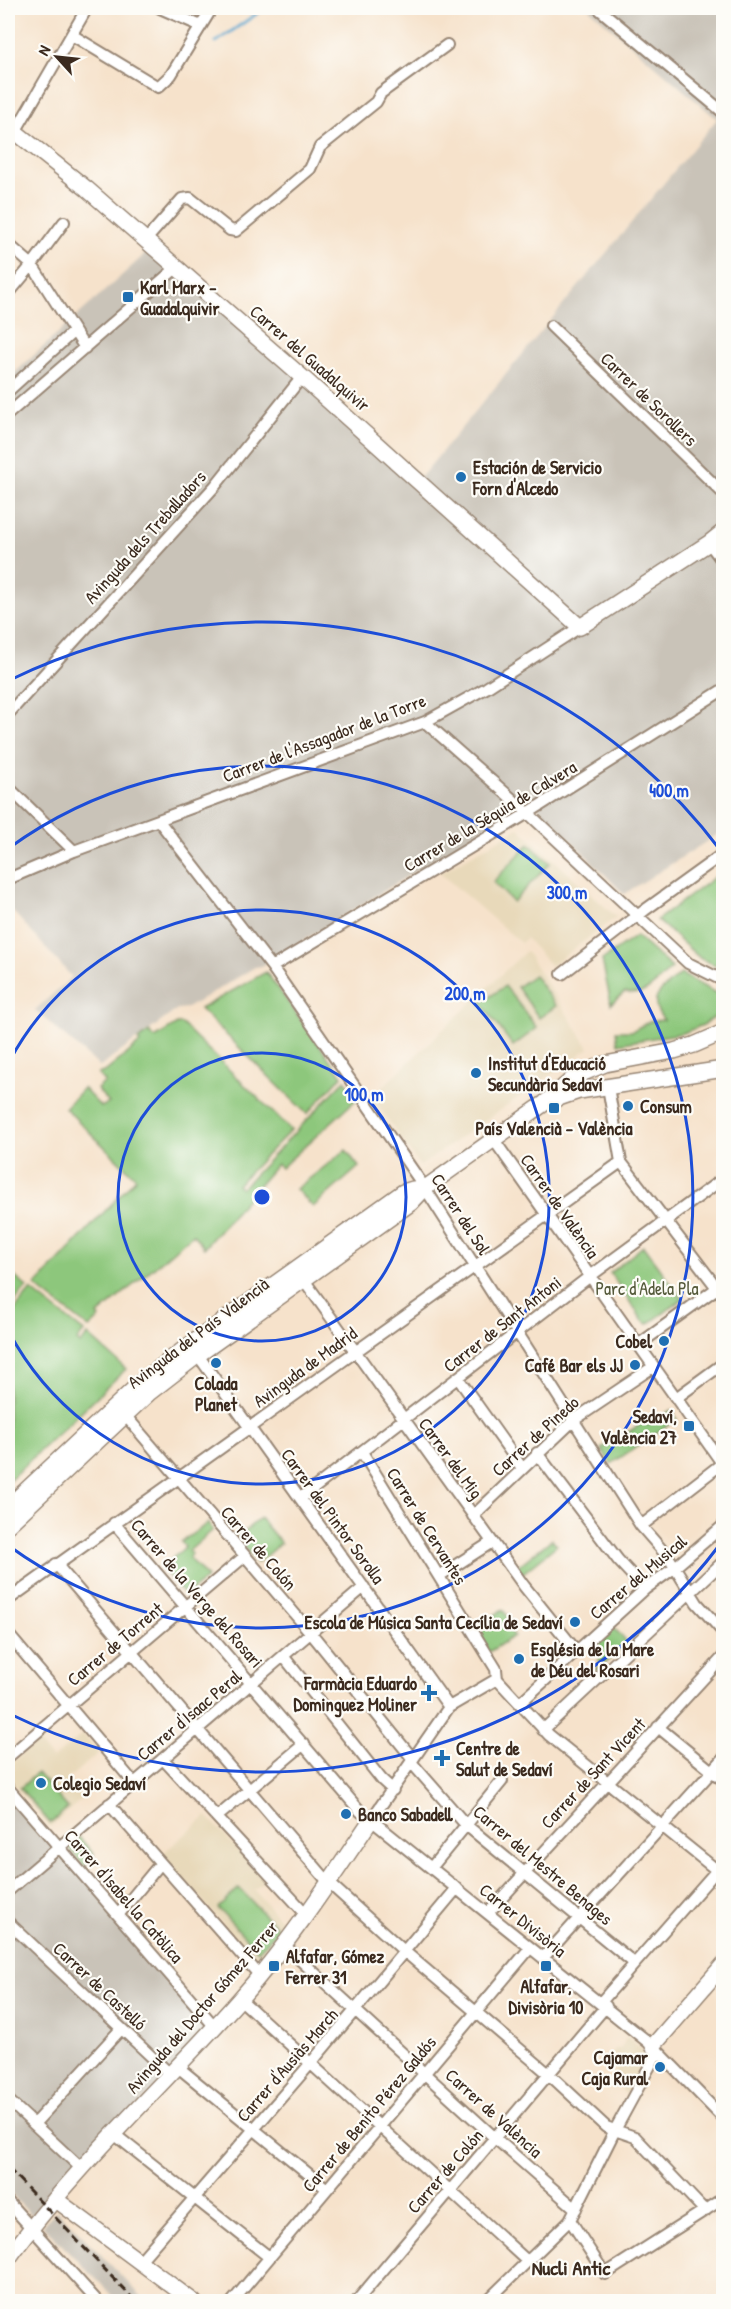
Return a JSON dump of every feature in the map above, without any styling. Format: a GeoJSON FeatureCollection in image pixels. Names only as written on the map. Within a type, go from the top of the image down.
{"type":"FeatureCollection","features":[{"type":"Feature","properties":{"kind":"street"},"geometry":{"type":"LineString","coordinates":[[11,129],[87,8]]}},
{"type":"Feature","properties":{"kind":"street"},"geometry":{"type":"LineString","coordinates":[[160,8],[201,26]]}},
{"type":"Feature","properties":{"kind":"street"},"geometry":{"type":"LineString","coordinates":[[72,35],[158,87],[171,75],[212,8]]}},
{"type":"Feature","properties":{"kind":"street"},"geometry":{"type":"LineString","coordinates":[[598,8],[723,113]]}},
{"type":"Feature","properties":{"kind":"street"},"geometry":{"type":"LineString","coordinates":[[146,241],[182,199],[190,198],[230,230],[236,231],[310,168],[320,147],[375,102],[381,93],[447,45]]}},
{"type":"Feature","properties":{"kind":"street","name":"Carrer del Guadalquivir"},"geometry":{"type":"LineString","coordinates":[[11,129],[87,189],[302,377],[580,627]]}},
{"type":"Feature","properties":{"kind":"street"},"geometry":{"type":"LineString","coordinates":[[8,294],[64,222]]}},
{"type":"Feature","properties":{"kind":"street"},"geometry":{"type":"LineString","coordinates":[[8,244],[32,265],[85,348]]}},
{"type":"Feature","properties":{"kind":"street"},"geometry":{"type":"LineString","coordinates":[[9,409],[85,348],[176,268]]}},
{"type":"Feature","properties":{"kind":"street","name":"Carrer de Sorollers"},"geometry":{"type":"LineString","coordinates":[[551,326],[723,494]]}},
{"type":"Feature","properties":{"kind":"street"},"geometry":{"type":"LineString","coordinates":[[8,391],[74,331]]}},
{"type":"Feature","properties":{"kind":"street","name":"Avinguda dels Treballadors"},"geometry":{"type":"LineString","coordinates":[[8,714],[215,486],[302,377]]}},
{"type":"Feature","properties":{"kind":"street","name":"Carrer de l'Assagador de la Torre"},"geometry":{"type":"LineString","coordinates":[[8,879],[74,851],[425,722],[486,688],[709,543],[723,531]]}},
{"type":"Feature","properties":{"kind":"street"},"geometry":{"type":"LineString","coordinates":[[709,543],[723,563]]}},
{"type":"Feature","properties":{"kind":"street","name":"Carrer de la Séquia de Calvera"},"geometry":{"type":"LineString","coordinates":[[272,967],[528,813],[723,689]]}},
{"type":"Feature","properties":{"kind":"street"},"geometry":{"type":"LineString","coordinates":[[425,722],[528,813],[688,963],[723,981]]}},
{"type":"Feature","properties":{"kind":"street"},"geometry":{"type":"LineString","coordinates":[[8,787],[74,851]]}},
{"type":"Feature","properties":{"kind":"street","name":"Carrer del Sol"},"geometry":{"type":"LineString","coordinates":[[159,821],[272,967],[425,1188],[640,1526],[669,1558],[690,1593],[723,1633]]}},
{"type":"Feature","properties":{"kind":"street"},"geometry":{"type":"LineString","coordinates":[[562,974],[723,853]]}},
{"type":"Feature","properties":{"kind":"street","name":"Avinguda del País Valencià"},"geometry":{"type":"LineString","coordinates":[[8,1507],[140,1383],[303,1280],[411,1203],[425,1188],[546,1102],[576,1076],[605,1064],[674,1051],[723,1032]]}},
{"type":"Feature","properties":{"kind":"street"},"geometry":{"type":"LineString","coordinates":[[605,1064],[621,1162],[665,1221],[720,1285],[723,1297]]}},
{"type":"Feature","properties":{"kind":"street","name":"Avinguda del País Valencià"},"geometry":{"type":"LineString","coordinates":[[546,1102],[579,1091],[723,1069]]}},
{"type":"Feature","properties":{"kind":"street","name":"Carrer de València"},"geometry":{"type":"LineString","coordinates":[[494,1140],[723,1464]]}},
{"type":"Feature","properties":{"kind":"street","name":"Avinguda de Madrid"},"geometry":{"type":"LineString","coordinates":[[8,1600],[621,1162]]}},
{"type":"Feature","properties":{"kind":"street","name":"Carrer de Sant Antoni"},"geometry":{"type":"LineString","coordinates":[[301,1498],[589,1277],[723,1178]]}},
{"type":"Feature","properties":{"kind":"street","name":"Avinguda del País Valencià"},"geometry":{"type":"LineString","coordinates":[[8,1525],[194,1350],[403,1192],[425,1188]]}},
{"type":"Feature","properties":{"kind":"street","name":"Carrer del Mig"},"geometry":{"type":"LineString","coordinates":[[303,1280],[550,1621],[577,1652]]}},
{"type":"Feature","properties":{"kind":"street"},"geometry":{"type":"LineString","coordinates":[[638,1345],[720,1285]]}},
{"type":"Feature","properties":{"kind":"street","name":"Carrer del Pintor Sorolla"},"geometry":{"type":"LineString","coordinates":[[194,1350],[449,1707]]}},
{"type":"Feature","properties":{"kind":"street"},"geometry":{"type":"LineString","coordinates":[[676,1398],[723,1363]]}},
{"type":"Feature","properties":{"kind":"street","name":"Carrer de Pinedo"},"geometry":{"type":"LineString","coordinates":[[473,1516],[574,1420],[653,1367]]}},
{"type":"Feature","properties":{"kind":"street"},"geometry":{"type":"LineString","coordinates":[[458,1378],[522,1468]]}},
{"type":"Feature","properties":{"kind":"street"},"geometry":{"type":"LineString","coordinates":[[123,1398],[121,1408],[124,1414]]}},
{"type":"Feature","properties":{"kind":"street","name":"Carrer de Colón"},"geometry":{"type":"LineString","coordinates":[[124,1414],[311,1633],[412,1761]]}},
{"type":"Feature","properties":{"kind":"street","name":"Carrer de Cervantes"},"geometry":{"type":"LineString","coordinates":[[363,1452],[495,1669],[497,1679],[543,1730],[662,1826],[721,1870]]}},
{"type":"Feature","properties":{"kind":"street"},"geometry":{"type":"LineString","coordinates":[[537,1454],[618,1560],[645,1589]]}},
{"type":"Feature","properties":{"kind":"street"},"geometry":{"type":"LineString","coordinates":[[640,1526],[723,1464]]}},
{"type":"Feature","properties":{"kind":"street","name":"Carrer de la Verge del Rosari"},"geometry":{"type":"LineString","coordinates":[[114,1523],[360,1811],[371,1820]]}},
{"type":"Feature","properties":{"kind":"street","name":"Carrer del Musical"},"geometry":{"type":"LineString","coordinates":[[520,1703],[645,1589],[675,1568],[723,1525]]}},
{"type":"Feature","properties":{"kind":"street"},"geometry":{"type":"LineString","coordinates":[[439,1576],[492,1542]]}},
{"type":"Feature","properties":{"kind":"street","name":"Carrer de Torrent"},"geometry":{"type":"LineString","coordinates":[[8,1757],[244,1556]]}},
{"type":"Feature","properties":{"kind":"street"},"geometry":{"type":"LineString","coordinates":[[543,1730],[723,1561]]}},
{"type":"Feature","properties":{"kind":"street"},"geometry":{"type":"LineString","coordinates":[[56,1564],[329,1883],[404,1951],[550,2075],[606,2127],[635,2137],[705,2211]]}},
{"type":"Feature","properties":{"kind":"street","name":"Carrer d'Isaac Peral"},"geometry":{"type":"LineString","coordinates":[[8,1891],[364,1587]]}},
{"type":"Feature","properties":{"kind":"street"},"geometry":{"type":"LineString","coordinates":[[8,1634],[134,1783]]}},
{"type":"Feature","properties":{"kind":"street","name":"Carrer de Sant Vicent"},"geometry":{"type":"LineString","coordinates":[[488,1913],[723,1656]]}},
{"type":"Feature","properties":{"kind":"street"},"geometry":{"type":"LineString","coordinates":[[284,1657],[382,1780],[393,1790]]}},
{"type":"Feature","properties":{"kind":"street"},"geometry":{"type":"LineString","coordinates":[[449,1707],[497,1679]]}},
{"type":"Feature","properties":{"kind":"street","name":"Avinguda del Doctor Gómez Ferrer"},"geometry":{"type":"LineString","coordinates":[[8,2259],[55,2199],[260,1976],[329,1883],[449,1707]]}},
{"type":"Feature","properties":{"kind":"street"},"geometry":{"type":"LineString","coordinates":[[658,1727],[723,1780]]}},
{"type":"Feature","properties":{"kind":"street"},"geometry":{"type":"LineString","coordinates":[[217,1817],[304,1744]]}},
{"type":"Feature","properties":{"kind":"street"},"geometry":{"type":"LineString","coordinates":[[543,1958],[723,1758]]}},
{"type":"Feature","properties":{"kind":"street"},"geometry":{"type":"LineString","coordinates":[[163,1759],[306,1914]]}},
{"type":"Feature","properties":{"kind":"street","name":"Carrer del Mestre Benages"},"geometry":{"type":"LineString","coordinates":[[412,1761],[466,1825],[634,1963]]}},
{"type":"Feature","properties":{"kind":"street"},"geometry":{"type":"LineString","coordinates":[[431,1868],[502,1780]]}},
{"type":"Feature","properties":{"kind":"street","name":"Carrer d'Isabel la Catòlica"},"geometry":{"type":"LineString","coordinates":[[8,1788],[215,2027]]}},
{"type":"Feature","properties":{"kind":"street"},"geometry":{"type":"LineString","coordinates":[[109,1804],[260,1976]]}},
{"type":"Feature","properties":{"kind":"street","name":"Carrer Divisòria"},"geometry":{"type":"LineString","coordinates":[[371,1820],[656,2048]]}},
{"type":"Feature","properties":{"kind":"street"},"geometry":{"type":"LineString","coordinates":[[118,1915],[160,1864]]}},
{"type":"Feature","properties":{"kind":"street","name":"Carrer de Colón"},"geometry":{"type":"LineString","coordinates":[[356,2301],[550,2075],[634,1963],[721,1870]]}},
{"type":"Feature","properties":{"kind":"street","name":"Carrer d'Ausiàs March"},"geometry":{"type":"LineString","coordinates":[[139,2262],[311,2063],[457,1888]]}},
{"type":"Feature","properties":{"kind":"street","name":"Carrer de Castelló"},"geometry":{"type":"LineString","coordinates":[[8,1922],[121,2029],[327,2189]]}},
{"type":"Feature","properties":{"kind":"street","name":"Carrer de València"},"geometry":{"type":"LineString","coordinates":[[284,1945],[576,2209]]}},
{"type":"Feature","properties":{"kind":"street","name":"Carrer de Benito Pérez Galdós"},"geometry":{"type":"LineString","coordinates":[[232,2301],[530,1948]]}},
{"type":"Feature","properties":{"kind":"street"},"geometry":{"type":"LineString","coordinates":[[486,2301],[570,2220],[656,2048],[722,1968]]}},
{"type":"Feature","properties":{"kind":"street"},"geometry":{"type":"LineString","coordinates":[[240,1999],[527,2261]]}},
{"type":"Feature","properties":{"kind":"street"},"geometry":{"type":"LineString","coordinates":[[34,2124],[121,2029]]}},
{"type":"Feature","properties":{"kind":"street"},"geometry":{"type":"LineString","coordinates":[[656,2048],[723,2120]]}},
{"type":"Feature","properties":{"kind":"street"},"geometry":{"type":"LineString","coordinates":[[8,2100],[82,2169]]}},
{"type":"Feature","properties":{"kind":"street"},"geometry":{"type":"LineString","coordinates":[[114,2134],[269,2257]]}},
{"type":"Feature","properties":{"kind":"street"},"geometry":{"type":"LineString","coordinates":[[570,2220],[605,2274],[723,2198]]}},
{"type":"Feature","properties":{"kind":"street"},"geometry":{"type":"LineString","coordinates":[[55,2199],[194,2301]]}},
{"type":"Feature","properties":{"kind":"street"},"geometry":{"type":"LineString","coordinates":[[8,2202],[98,2301]]}},
{"type":"Feature","properties":{"kind":"shaded area"},"geometry":{"type":"Polygon","coordinates":[[[588,8],[723,8],[723,831],[624,894],[531,800],[262,966],[255,967],[187,1008],[178,1009],[100,1067],[35,1010],[72,977],[8,906],[8,379],[154,246],[421,477],[717,119],[588,8]]]}},
{"type":"Feature","properties":{"kind":"shaded area"},"geometry":{"type":"Polygon","coordinates":[[[519,828],[616,917],[551,966],[526,938],[521,943],[440,873],[519,828]]]}},
{"type":"Feature","properties":{"kind":"shaded area","name":"Institut d'Educació Secundària Sedaví"},"geometry":{"type":"Polygon","coordinates":[[[526,951],[589,1048],[420,1166],[372,1097],[526,951]]]}},
{"type":"Feature","properties":{"kind":"shaded area","name":"Colegio Sedaví"},"geometry":{"type":"Polygon","coordinates":[[[83,1734],[99,1753],[67,1779],[82,1799],[50,1827],[8,1777],[8,1766],[37,1741],[52,1759],[83,1734]]]}},
{"type":"Feature","properties":{"kind":"shaded area"},"geometry":{"type":"Polygon","coordinates":[[[8,1788],[215,2027],[31,2215],[8,2191],[8,1788]]]}},
{"type":"Feature","properties":{"kind":"shaded area"},"geometry":{"type":"Polygon","coordinates":[[[207,1816],[265,1880],[254,1890],[284,1925],[261,1957],[254,1958],[161,1855],[207,1816]]]}},
{"type":"Feature","properties":{"kind":"shaded area"},"geometry":{"type":"Polygon","coordinates":[[[627,2037],[648,2054],[625,2095],[612,2074],[617,2071],[614,2066],[617,2064],[614,2062],[615,2058],[611,2056],[616,2048],[619,2050],[627,2037]]]}},
{"type":"Feature","properties":{"kind":"shaded area"},"geometry":{"type":"Polygon","coordinates":[[[57,2210],[146,2301],[118,2301],[42,2225],[57,2210]]]}},
{"type":"Feature","properties":{"kind":"green space"},"geometry":{"type":"Polygon","coordinates":[[[529,844],[550,863],[513,902],[493,882],[529,844]]]}},
{"type":"Feature","properties":{"kind":"green space"},"geometry":{"type":"Polygon","coordinates":[[[723,871],[723,968],[701,959],[657,920],[723,871]]]}},
{"type":"Feature","properties":{"kind":"green space"},"geometry":{"type":"Polygon","coordinates":[[[636,936],[672,968],[651,988],[639,993],[625,992],[611,1004],[602,960],[636,936]]]}},
{"type":"Feature","properties":{"kind":"green space"},"geometry":{"type":"Polygon","coordinates":[[[266,972],[342,1076],[307,1114],[200,1009],[266,972]]]}},
{"type":"Feature","properties":{"kind":"green space"},"geometry":{"type":"Polygon","coordinates":[[[681,974],[723,997],[723,1012],[703,1025],[683,1033],[618,1044],[616,1031],[632,1031],[650,1021],[664,1020],[658,1012],[656,999],[663,989],[681,974]]]}},
{"type":"Feature","properties":{"kind":"green space"},"geometry":{"type":"Polygon","coordinates":[[[534,975],[556,1006],[539,1018],[517,987],[534,975]]]}},
{"type":"Feature","properties":{"kind":"green space"},"geometry":{"type":"Polygon","coordinates":[[[505,986],[537,1028],[513,1046],[481,1003],[505,986]]]}},
{"type":"Feature","properties":{"kind":"green space"},"geometry":{"type":"Polygon","coordinates":[[[177,1024],[182,1024],[291,1130],[237,1185],[241,1189],[345,1080],[358,1098],[281,1168],[277,1164],[204,1248],[193,1234],[98,1315],[100,1318],[89,1328],[35,1286],[136,1178],[65,1108],[83,1088],[101,1107],[109,1103],[97,1089],[105,1082],[98,1074],[106,1071],[140,1043],[138,1040],[149,1032],[155,1038],[177,1024]]]}},
{"type":"Feature","properties":{"kind":"green space"},"geometry":{"type":"Polygon","coordinates":[[[346,1150],[359,1167],[313,1207],[296,1189],[346,1150]]]}},
{"type":"Feature","properties":{"kind":"green space","name":"Parc d'Adela Pla"},"geometry":{"type":"Polygon","coordinates":[[[643,1246],[683,1299],[648,1324],[643,1321],[610,1273],[643,1246]]]}},
{"type":"Feature","properties":{"kind":"green space"},"geometry":{"type":"Polygon","coordinates":[[[8,1271],[27,1287],[8,1310],[8,1271]]]}},
{"type":"Feature","properties":{"kind":"green space"},"geometry":{"type":"Polygon","coordinates":[[[31,1290],[84,1332],[77,1341],[80,1344],[88,1335],[126,1369],[8,1481],[8,1318],[31,1290]]]}},
{"type":"Feature","properties":{"kind":"green space"},"geometry":{"type":"Polygon","coordinates":[[[671,1410],[677,1419],[611,1464],[601,1449],[644,1422],[648,1425],[671,1410]]]}},
{"type":"Feature","properties":{"kind":"green space"},"geometry":{"type":"Polygon","coordinates":[[[260,1518],[281,1543],[257,1563],[236,1538],[260,1518]]]}},
{"type":"Feature","properties":{"kind":"green space"},"geometry":{"type":"Polygon","coordinates":[[[208,1523],[213,1530],[189,1551],[192,1554],[189,1557],[207,1578],[185,1596],[162,1568],[185,1547],[181,1542],[208,1523]]]}},
{"type":"Feature","properties":{"kind":"green space"},"geometry":{"type":"Polygon","coordinates":[[[552,1539],[557,1545],[522,1574],[517,1567],[552,1539]]]}},
{"type":"Feature","properties":{"kind":"green space"},"geometry":{"type":"Polygon","coordinates":[[[503,1610],[513,1625],[509,1628],[514,1636],[489,1652],[474,1627],[503,1610]]]}},
{"type":"Feature","properties":{"kind":"green space"},"geometry":{"type":"Polygon","coordinates":[[[614,1628],[628,1643],[596,1671],[596,1667],[599,1667],[600,1651],[589,1651],[614,1628]]]}},
{"type":"Feature","properties":{"kind":"green space"},"geometry":{"type":"Polygon","coordinates":[[[37,1773],[68,1808],[50,1823],[20,1788],[37,1773]]]}},
{"type":"Feature","properties":{"kind":"green space"},"geometry":{"type":"Polygon","coordinates":[[[79,1837],[94,1855],[84,1867],[68,1847],[79,1837]]]}},
{"type":"Feature","properties":{"kind":"green space"},"geometry":{"type":"Polygon","coordinates":[[[239,1888],[279,1930],[258,1951],[218,1908],[239,1888]]]}},
{"type":"Feature","properties":{"kind":"waterway"},"geometry":{"type":"LineString","coordinates":[[216,42],[265,8]]}},
{"type":"Feature","properties":{"kind":"railway"},"geometry":{"type":"LineString","coordinates":[[8,2168],[136,2302]]}},
{"type":"Feature","properties":{"kind":"place","name":"Karl Marx - Guadalquivir"},"geometry":{"type":"Point","coordinates":[128,297]}},
{"type":"Feature","properties":{"kind":"place","name":"Estación de Servicio Forn d'Alcedo"},"geometry":{"type":"Point","coordinates":[461,477]}},
{"type":"Feature","properties":{"kind":"place","name":"Institut d'Educació Secundària Sedaví"},"geometry":{"type":"Point","coordinates":[476,1073]}},
{"type":"Feature","properties":{"kind":"place","name":"Consum"},"geometry":{"type":"Point","coordinates":[628,1106]}},
{"type":"Feature","properties":{"kind":"place","name":"País Valencià - València"},"geometry":{"type":"Point","coordinates":[554,1108]}},
{"type":"Feature","properties":{"kind":"place","name":"Cobel"},"geometry":{"type":"Point","coordinates":[664,1341]}},
{"type":"Feature","properties":{"kind":"place","name":"Colada Planet"},"geometry":{"type":"Point","coordinates":[216,1363]}},
{"type":"Feature","properties":{"kind":"place","name":"Café Bar els JJ"},"geometry":{"type":"Point","coordinates":[635,1365]}},
{"type":"Feature","properties":{"kind":"place","name":"Sedaví, València 27"},"geometry":{"type":"Point","coordinates":[689,1426]}},
{"type":"Feature","properties":{"kind":"place","name":"Escola de Música Santa Cecília de Sedaví"},"geometry":{"type":"Point","coordinates":[575,1622]}},
{"type":"Feature","properties":{"kind":"place","name":"Església de la Mare de Déu del Rosari"},"geometry":{"type":"Point","coordinates":[519,1659]}},
{"type":"Feature","properties":{"kind":"place","name":"Farmàcia Eduardo Dominguez Moliner"},"geometry":{"type":"Point","coordinates":[429,1693]}},
{"type":"Feature","properties":{"kind":"place","name":"Centre de Salut de Sedaví"},"geometry":{"type":"Point","coordinates":[442,1758]}},
{"type":"Feature","properties":{"kind":"place","name":"Colegio Sedaví"},"geometry":{"type":"Point","coordinates":[41,1783]}},
{"type":"Feature","properties":{"kind":"place","name":"Banco Sabadell"},"geometry":{"type":"Point","coordinates":[346,1814]}},
{"type":"Feature","properties":{"kind":"place","name":"Alfafar, Gómez Ferrer 31"},"geometry":{"type":"Point","coordinates":[274,1966]}},
{"type":"Feature","properties":{"kind":"place","name":"Alfafar, Divisòria 10"},"geometry":{"type":"Point","coordinates":[546,1966]}},
{"type":"Feature","properties":{"kind":"place","name":"Cajamar Caja Rural"},"geometry":{"type":"Point","coordinates":[660,2067]}},
{"type":"Feature","properties":{"kind":"district","name":"Nucli Antic"},"geometry":{"type":"Point","coordinates":[571,2267]}}]}
